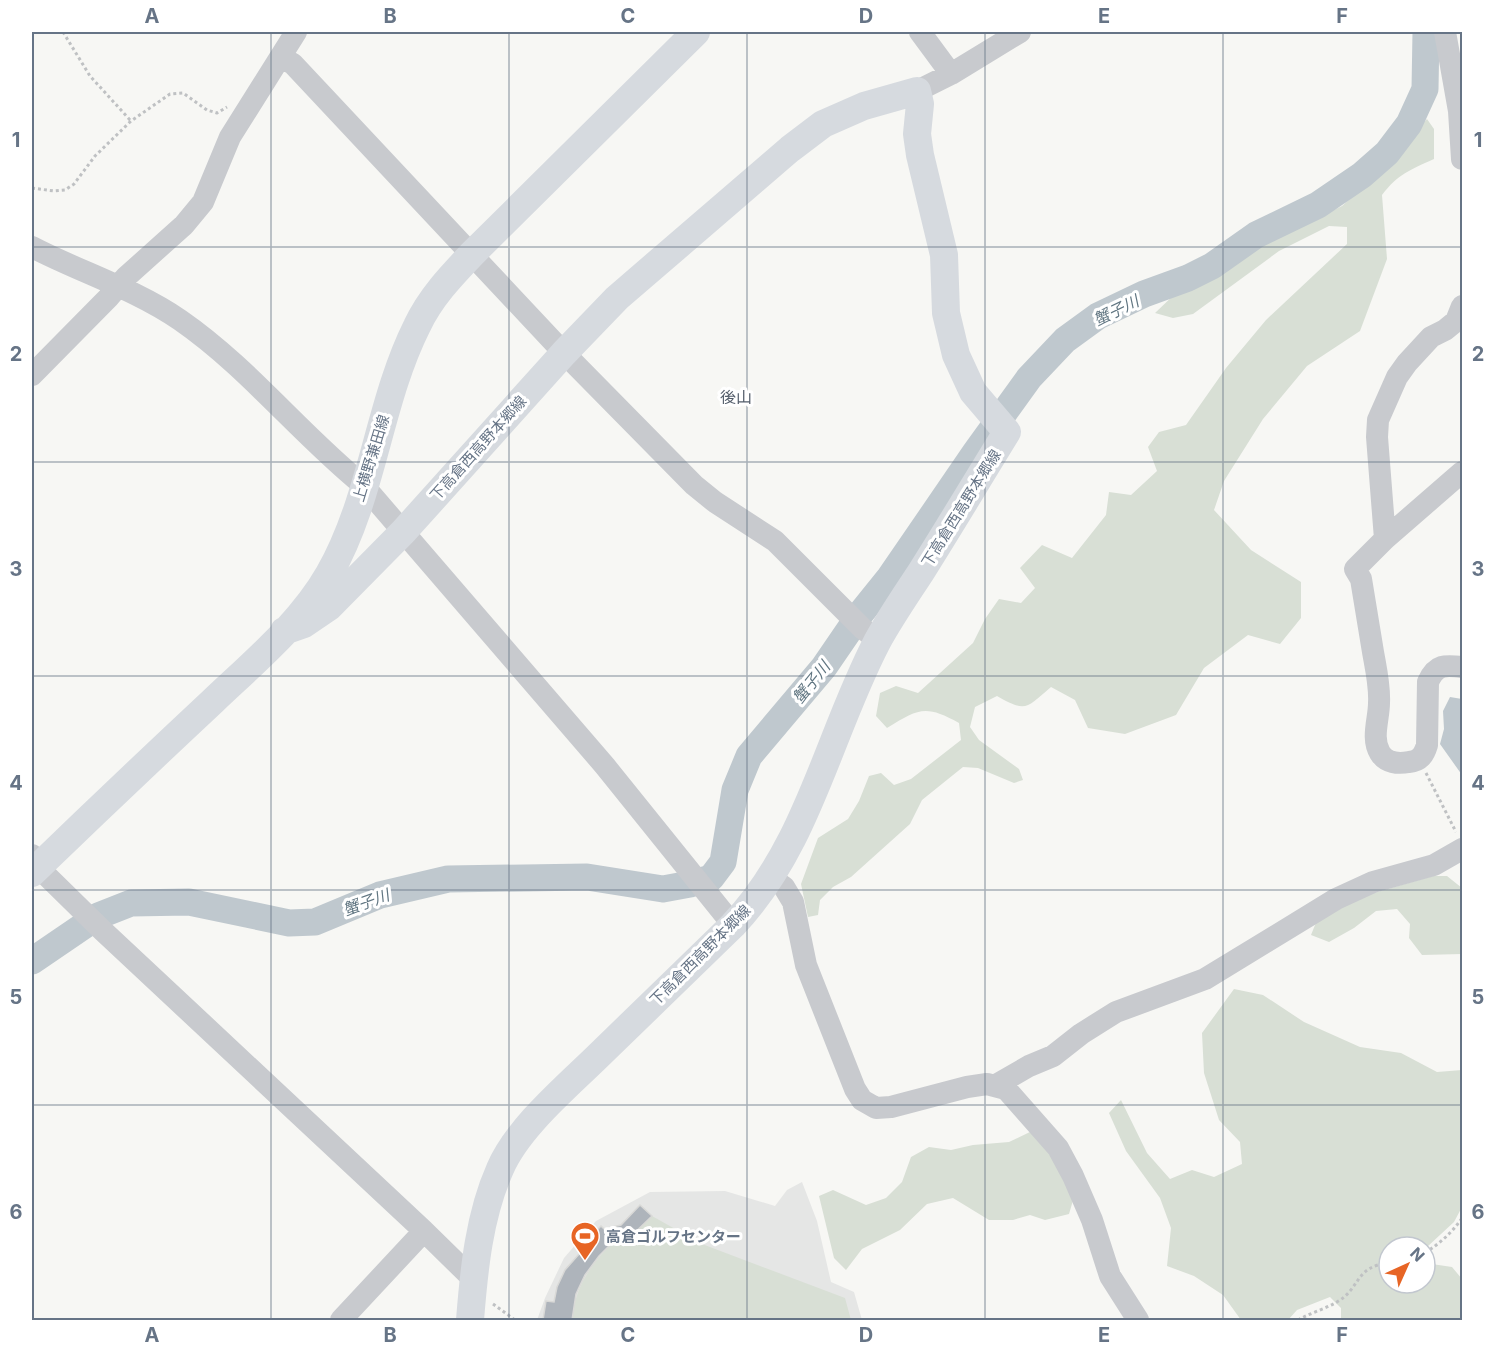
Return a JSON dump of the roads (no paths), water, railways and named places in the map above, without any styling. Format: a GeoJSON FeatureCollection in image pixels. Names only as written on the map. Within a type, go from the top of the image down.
{"type":"FeatureCollection","features":[{"type":"Feature","properties":{"kind":"main road","name":"上横野兼田線"},"geometry":{"type":"LineString","coordinates":[[34,865],[284,631],[309,604],[345,543],[404,354],[418,323],[440,289],[472,254],[696,32]]}},
{"type":"Feature","properties":{"kind":"main road","name":"下高倉西高野本郷線"},"geometry":{"type":"LineString","coordinates":[[284,631],[304,624],[329,607],[404,531],[564,353],[617,298],[790,149],[823,124],[864,106],[917,91],[920,105],[917,134],[920,155],[944,255],[946,313],[956,355],[974,392],[999,423],[864,628],[857,684],[814,792],[771,878],[733,925],[549,1104],[520,1137],[501,1167],[488,1201],[473,1280],[470,1320]]}},
{"type":"Feature","properties":{"kind":"street"},"geometry":{"type":"LineString","coordinates":[[32,375],[118,286],[184,225],[203,202],[230,137],[296,32]]}},
{"type":"Feature","properties":{"kind":"street"},"geometry":{"type":"LineString","coordinates":[[920,32],[951,74]]}},
{"type":"Feature","properties":{"kind":"street"},"geometry":{"type":"LineString","coordinates":[[917,91],[951,74],[1020,32]]}},
{"type":"Feature","properties":{"kind":"street"},"geometry":{"type":"LineString","coordinates":[[1445,32],[1459,111],[1462,159]]}},
{"type":"Feature","properties":{"kind":"street"},"geometry":{"type":"LineString","coordinates":[[281,57],[293,64],[564,353],[694,485],[715,502],[775,541],[864,628]]}},
{"type":"Feature","properties":{"kind":"street"},"geometry":{"type":"LineString","coordinates":[[32,247],[66,265],[118,286],[178,318],[215,346],[275,401],[344,470],[363,485],[605,766],[733,925]]}},
{"type":"Feature","properties":{"kind":"street"},"geometry":{"type":"LineString","coordinates":[[1385,539],[1377,437],[1378,420],[1407,363],[1431,337],[1455,321],[1462,306]]}},
{"type":"Feature","properties":{"kind":"street"},"geometry":{"type":"LineString","coordinates":[[1462,472],[1385,539],[1355,569],[1361,579],[1378,683],[1376,742],[1379,752],[1385,759],[1395,763],[1418,760],[1424,753],[1427,745],[1428,682],[1432,673],[1441,667],[1449,665],[1462,667]]}},
{"type":"Feature","properties":{"kind":"street"},"geometry":{"type":"LineString","coordinates":[[996,1085],[1029,1066],[1053,1056],[1081,1034],[1116,1012],[1179,990],[1214,974],[1336,899],[1373,882],[1434,865],[1460,841]]}},
{"type":"Feature","properties":{"kind":"street"},"geometry":{"type":"LineString","coordinates":[[34,865],[424,1231],[473,1280]]}},
{"type":"Feature","properties":{"kind":"street"},"geometry":{"type":"LineString","coordinates":[[771,878],[784,887],[793,902],[806,965],[855,1089],[862,1100],[876,1108],[891,1107],[967,1087],[987,1084],[1006,1089],[1058,1148],[1092,1220],[1110,1276],[1138,1320]]}},
{"type":"Feature","properties":{"kind":"street"},"geometry":{"type":"LineString","coordinates":[[341,1320],[424,1231]]}},
{"type":"Feature","properties":{"kind":"waterway","name":"蟹子川"},"geometry":{"type":"LineString","coordinates":[[32,961],[98,916],[131,903],[189,902],[289,923],[315,922],[380,895],[448,879],[587,877],[663,889],[711,878],[723,862],[735,790],[749,756],[824,667],[1029,378],[1065,340],[1098,316],[1212,266],[1256,235],[1318,205],[1362,175],[1387,153],[1409,124],[1425,89],[1426,32]]}},
{"type":"Feature","properties":{"kind":"place","name":"高倉ゴルフセンター"},"geometry":{"type":"Point","coordinates":[585,1262]}},
{"type":"Feature","properties":{"kind":"district","name":"後山"},"geometry":{"type":"Point","coordinates":[736,397]}}]}
